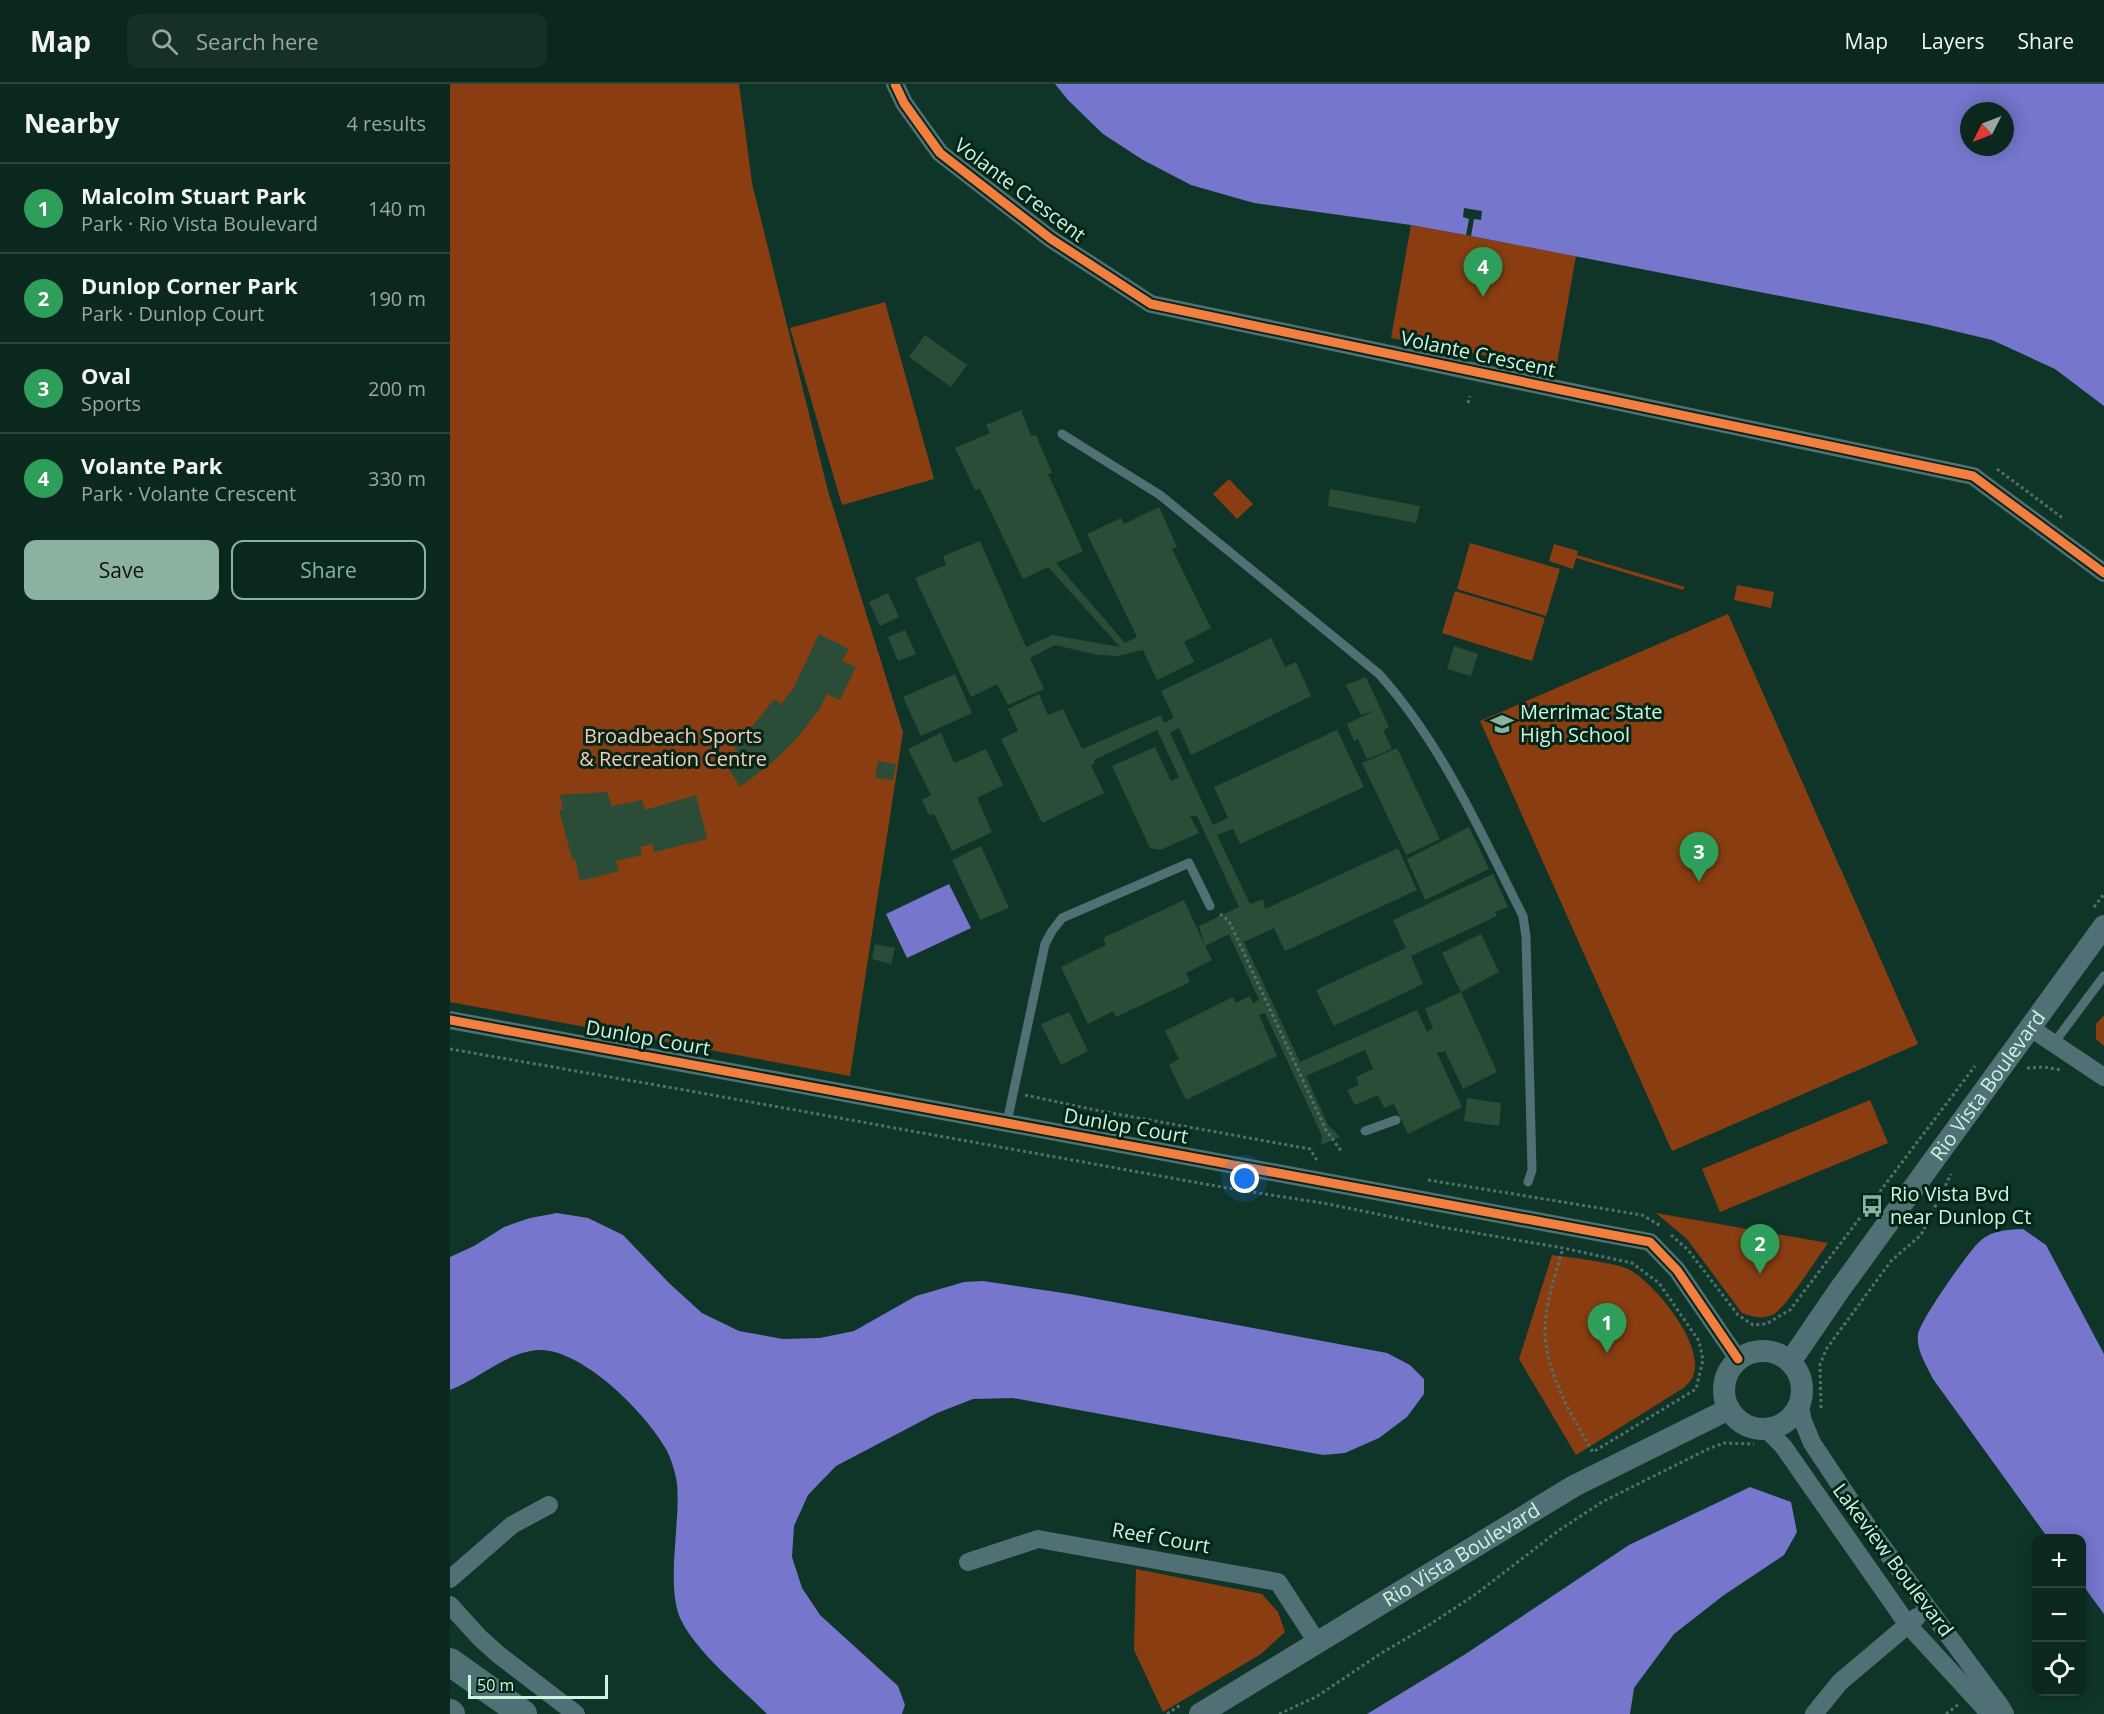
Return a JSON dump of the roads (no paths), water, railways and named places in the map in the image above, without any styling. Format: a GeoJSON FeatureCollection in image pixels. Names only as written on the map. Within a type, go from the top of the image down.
{"type":"FeatureCollection","features":[{"type":"Feature","properties":{"kind":"main road"},"geometry":{"type":"LineString","coordinates":[[450,1662],[523,1714]]}},
{"type":"Feature","properties":{"kind":"street","name":"Volante Crescent"},"geometry":{"type":"LineString","coordinates":[[896,84],[904,103],[939,153],[1051,239],[1151,304],[1973,476],[2104,573]]}},
{"type":"Feature","properties":{"kind":"street","name":"Rio Vista Boulevard"},"geometry":{"type":"LineString","coordinates":[[1790,1362],[2029,1027],[2097,919]]}},
{"type":"Feature","properties":{"kind":"street","name":"Dunlop Court"},"geometry":{"type":"LineString","coordinates":[[450,1020],[1650,1242],[1677,1270],[1738,1359]]}},
{"type":"Feature","properties":{"kind":"street"},"geometry":{"type":"LineString","coordinates":[[2029,1027],[2104,1077]]}},
{"type":"Feature","properties":{"kind":"street"},"geometry":{"type":"LineString","coordinates":[[1765,1351],[1778,1354],[1790,1362],[1798,1374],[1802,1388],[1799,1403],[1792,1416],[1763,1437],[1738,1420],[1729,1409],[1724,1396],[1724,1382],[1729,1369],[1738,1359],[1751,1352],[1765,1351]]}},
{"type":"Feature","properties":{"kind":"street"},"geometry":{"type":"LineString","coordinates":[[1799,1403],[1812,1443],[1868,1527],[2005,1714]]}},
{"type":"Feature","properties":{"kind":"street","name":"Rio Vista Boulevard"},"geometry":{"type":"LineString","coordinates":[[1200,1714],[1574,1486],[1729,1409]]}},
{"type":"Feature","properties":{"kind":"street","name":"Lakeview Boulevard"},"geometry":{"type":"LineString","coordinates":[[1763,1437],[1783,1446],[1805,1481],[1908,1624],[1990,1714]]}},
{"type":"Feature","properties":{"kind":"street"},"geometry":{"type":"LineString","coordinates":[[450,1579],[512,1525],[549,1505]]}},
{"type":"Feature","properties":{"kind":"street","name":"Reef Court"},"geometry":{"type":"LineString","coordinates":[[968,1562],[1038,1539],[1278,1582],[1317,1642]]}},
{"type":"Feature","properties":{"kind":"street"},"geometry":{"type":"LineString","coordinates":[[450,1605],[492,1649],[576,1714]]}},
{"type":"Feature","properties":{"kind":"street"},"geometry":{"type":"LineString","coordinates":[[1814,1714],[1840,1682],[1928,1608]]}},
{"type":"Feature","properties":{"kind":"lane"},"geometry":{"type":"LineString","coordinates":[[1062,434],[1160,495],[1379,674],[1401,699],[1436,751],[1465,800],[1523,916],[1526,937],[1532,1170],[1528,1182]]}},
{"type":"Feature","properties":{"kind":"lane"},"geometry":{"type":"LineString","coordinates":[[1007,1122],[1045,944],[1062,918],[1189,864],[1210,906]]}},
{"type":"Feature","properties":{"kind":"lane","name":"Rio Vista Boulevard"},"geometry":{"type":"LineString","coordinates":[[2054,1043],[2104,975]]}},
{"type":"Feature","properties":{"kind":"lane"},"geometry":{"type":"LineString","coordinates":[[1365,1131],[1396,1120]]}},
{"type":"Feature","properties":{"kind":"place","name":"Volante Park"},"geometry":{"type":"Point","coordinates":[1483,297]}},
{"type":"Feature","properties":{"kind":"place","name":"Merrimac State High School"},"geometry":{"type":"Point","coordinates":[1502,724]}},
{"type":"Feature","properties":{"kind":"place","name":"Oval"},"geometry":{"type":"Point","coordinates":[1699,882]}},
{"type":"Feature","properties":{"kind":"place","name":"Rio Vista Bvd near Dunlop Ct"},"geometry":{"type":"Point","coordinates":[1872,1206]}},
{"type":"Feature","properties":{"kind":"place","name":"Dunlop Corner Park"},"geometry":{"type":"Point","coordinates":[1760,1274]}},
{"type":"Feature","properties":{"kind":"place","name":"Malcolm Stuart Park"},"geometry":{"type":"Point","coordinates":[1607,1353]}},
{"type":"Feature","properties":{"kind":"park label","name":"Broadbeach Sports & Recreation Centre"},"geometry":{"type":"Point","coordinates":[673,748]}}]}
